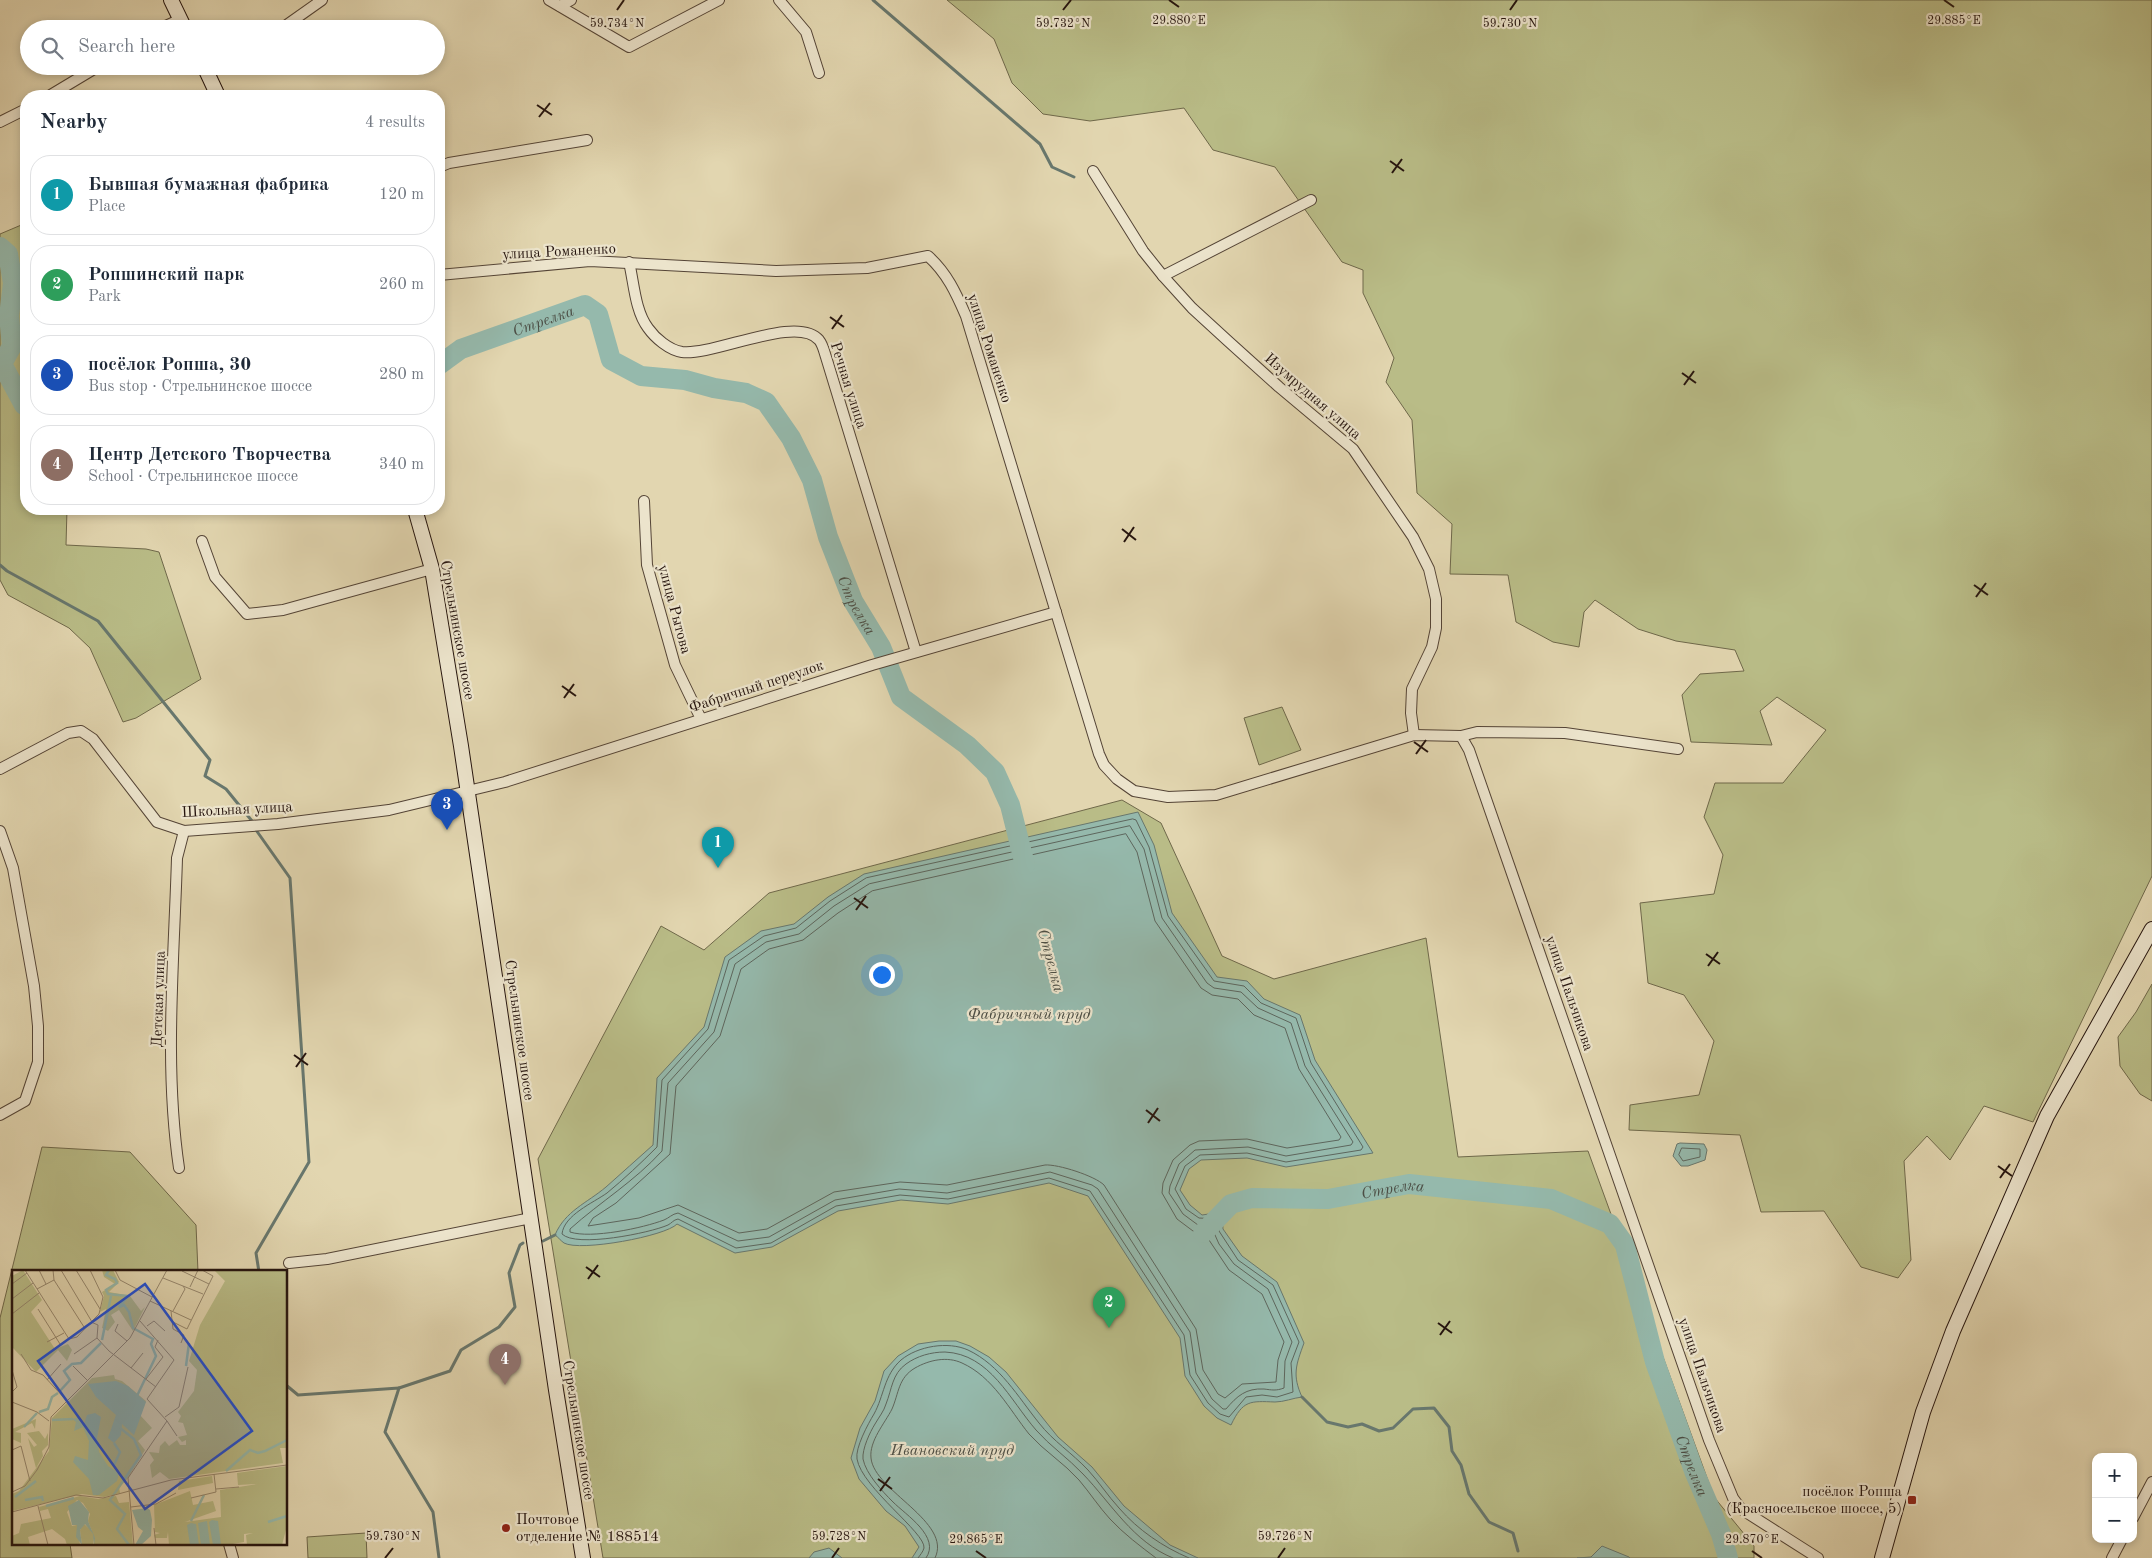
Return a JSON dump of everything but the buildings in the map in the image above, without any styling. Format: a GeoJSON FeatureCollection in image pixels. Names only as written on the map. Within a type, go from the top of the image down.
{"type":"FeatureCollection","features":[{"type":"Feature","properties":{"kind":"main road"},"geometry":{"type":"LineString","coordinates":[[171,0],[181,20]]}},
{"type":"Feature","properties":{"kind":"main road"},"geometry":{"type":"LineString","coordinates":[[211,75],[216,90]]}},
{"type":"Feature","properties":{"kind":"main road","name":"Стрельнинское шоссе"},"geometry":{"type":"LineString","coordinates":[[417,515],[432,569],[583,1558]]}},
{"type":"Feature","properties":{"kind":"main road"},"geometry":{"type":"LineString","coordinates":[[1882,1558],[1923,1412],[1953,1331],[2047,1116],[2152,929]]}},
{"type":"Feature","properties":{"kind":"street"},"geometry":{"type":"LineString","coordinates":[[293,20],[322,0]]}},
{"type":"Feature","properties":{"kind":"street"},"geometry":{"type":"LineString","coordinates":[[549,0],[629,47],[719,0]]}},
{"type":"Feature","properties":{"kind":"street"},"geometry":{"type":"LineString","coordinates":[[560,6],[571,0]]}},
{"type":"Feature","properties":{"kind":"street"},"geometry":{"type":"LineString","coordinates":[[779,0],[806,32],[819,73]]}},
{"type":"Feature","properties":{"kind":"street"},"geometry":{"type":"LineString","coordinates":[[59,90],[84,75]]}},
{"type":"Feature","properties":{"kind":"street"},"geometry":{"type":"LineString","coordinates":[[0,122],[20,112]]}},
{"type":"Feature","properties":{"kind":"street"},"geometry":{"type":"LineString","coordinates":[[445,165],[587,140]]}},
{"type":"Feature","properties":{"kind":"street","name":"Изумрудная улица"},"geometry":{"type":"LineString","coordinates":[[1093,171],[1143,251],[1163,276],[1192,308],[1264,374],[1352,449],[1413,537],[1429,569],[1436,599],[1436,618],[1432,647],[1412,689],[1411,713],[1414,735]]}},
{"type":"Feature","properties":{"kind":"street"},"geometry":{"type":"LineString","coordinates":[[1163,276],[1311,200]]}},
{"type":"Feature","properties":{"kind":"street","name":"улица Романенко"},"geometry":{"type":"LineString","coordinates":[[445,274],[590,261],[776,271],[867,268],[928,256],[942,268],[966,316],[1099,754],[1104,765],[1117,779],[1134,791],[1168,797],[1216,795],[1414,735]]}},
{"type":"Feature","properties":{"kind":"street","name":"Речная улица"},"geometry":{"type":"LineString","coordinates":[[630,262],[641,315],[647,328],[671,348],[682,352],[706,350],[787,331],[810,334],[818,339],[826,357],[916,652]]}},
{"type":"Feature","properties":{"kind":"street","name":"улица Рытова"},"geometry":{"type":"LineString","coordinates":[[644,501],[647,565],[675,665],[701,719]]}},
{"type":"Feature","properties":{"kind":"street"},"geometry":{"type":"LineString","coordinates":[[202,541],[215,577],[247,614],[283,610],[432,569]]}},
{"type":"Feature","properties":{"kind":"street","name":"Фабричный переулок"},"geometry":{"type":"LineString","coordinates":[[466,790],[505,782],[872,665],[1056,612]]}},
{"type":"Feature","properties":{"kind":"street","name":"Школьная улица"},"geometry":{"type":"LineString","coordinates":[[0,769],[68,733],[81,731],[93,739],[157,822],[184,831],[278,824],[389,810],[466,790]]}},
{"type":"Feature","properties":{"kind":"street"},"geometry":{"type":"LineString","coordinates":[[1414,735],[1461,736],[1477,732],[1565,734],[1678,749]]}},
{"type":"Feature","properties":{"kind":"street","name":"улица Пальчикова"},"geometry":{"type":"LineString","coordinates":[[1461,736],[1469,750],[1709,1440],[1733,1498],[1741,1509],[1818,1558]]}},
{"type":"Feature","properties":{"kind":"street"},"geometry":{"type":"LineString","coordinates":[[0,831],[13,868],[34,986],[38,1026],[38,1062],[25,1101],[0,1115]]}},
{"type":"Feature","properties":{"kind":"street","name":"Детская улица"},"geometry":{"type":"LineString","coordinates":[[179,1168],[172,1122],[171,1063],[177,858],[184,831]]}},
{"type":"Feature","properties":{"kind":"street"},"geometry":{"type":"LineString","coordinates":[[289,1263],[327,1259],[531,1218]]}},
{"type":"Feature","properties":{"kind":"street"},"geometry":{"type":"LineString","coordinates":[[2137,1510],[2152,1482]]}},
{"type":"Feature","properties":{"kind":"street"},"geometry":{"type":"LineString","coordinates":[[2112,1558],[2120,1543]]}},
{"type":"Feature","properties":{"kind":"green space"},"geometry":{"type":"Polygon","coordinates":[[[947,0],[2152,0],[2152,876],[2033,1122],[1984,1106],[1950,1160],[1927,1136],[1904,1161],[1911,1260],[1898,1278],[1861,1267],[1824,1211],[1761,1212],[1740,1135],[1629,1130],[1630,1105],[1699,1095],[1714,1041],[1684,995],[1648,983],[1640,903],[1714,894],[1723,855],[1704,817],[1715,783],[1783,783],[1826,730],[1777,697],[1760,711],[1772,745],[1691,742],[1682,695],[1700,674],[1744,671],[1735,650],[1676,641],[1638,629],[1595,600],[1584,612],[1579,647],[1553,642],[1516,622],[1508,575],[1450,574],[1452,524],[1417,493],[1412,420],[1386,382],[1394,358],[1363,293],[1363,270],[1342,262],[1275,167],[1213,150],[1184,108],[1090,121],[1043,114],[1012,83],[994,39],[947,0]]]}},
{"type":"Feature","properties":{"kind":"green space"},"geometry":{"type":"Polygon","coordinates":[[[20,226],[20,515],[67,515],[66,545],[146,549],[159,552],[201,679],[136,718],[123,722],[90,648],[69,628],[8,595],[0,580],[0,234],[20,226]]]}},
{"type":"Feature","properties":{"kind":"green space"},"geometry":{"type":"Polygon","coordinates":[[[1282,707],[1301,750],[1259,765],[1244,718],[1282,707]]]}},
{"type":"Feature","properties":{"kind":"green space"},"geometry":{"type":"Polygon","coordinates":[[[1122,800],[1161,823],[1222,956],[1274,979],[1426,938],[1458,1157],[1588,1151],[1714,1497],[1754,1546],[1754,1558],[603,1558],[538,1159],[661,926],[704,950],[769,893],[1122,800]]]}},
{"type":"Feature","properties":{"kind":"green space"},"geometry":{"type":"Polygon","coordinates":[[[2152,984],[2152,1101],[2140,1094],[2120,1066],[2118,1037],[2136,1012],[2152,984]]]}},
{"type":"Feature","properties":{"kind":"green space"},"geometry":{"type":"Polygon","coordinates":[[[42,1147],[130,1152],[196,1225],[198,1270],[12,1270],[12,1546],[70,1546],[72,1558],[0,1558],[0,1318],[42,1147]]]}},
{"type":"Feature","properties":{"kind":"green space"},"geometry":{"type":"Polygon","coordinates":[[[366,1533],[367,1558],[308,1558],[307,1537],[366,1533]]]}},
{"type":"Feature","properties":{"kind":"water","name":"Фабричный пруд"},"geometry":{"type":"Polygon","coordinates":[[[1138,812],[1154,845],[1172,913],[1217,977],[1247,981],[1264,999],[1300,1015],[1315,1060],[1373,1153],[1286,1167],[1247,1158],[1201,1160],[1189,1169],[1180,1190],[1190,1205],[1202,1215],[1222,1212],[1223,1229],[1242,1256],[1277,1282],[1304,1343],[1296,1370],[1297,1382],[1302,1397],[1278,1402],[1253,1402],[1244,1406],[1239,1411],[1231,1425],[1217,1418],[1204,1406],[1185,1376],[1180,1338],[1088,1196],[1049,1183],[948,1204],[901,1200],[838,1211],[772,1247],[735,1253],[677,1224],[670,1229],[641,1238],[587,1246],[564,1243],[555,1235],[571,1213],[606,1187],[653,1145],[657,1078],[704,1027],[725,957],[761,931],[794,924],[828,897],[864,874],[1138,812]]]}},
{"type":"Feature","properties":{"kind":"water"},"geometry":{"type":"Polygon","coordinates":[[[1677,1144],[1704,1144],[1707,1150],[1705,1160],[1688,1166],[1681,1166],[1673,1156],[1677,1144]]]}},
{"type":"Feature","properties":{"kind":"water","name":"Ивановский пруд"},"geometry":{"type":"Polygon","coordinates":[[[956,1341],[970,1346],[989,1357],[1006,1372],[1058,1437],[1092,1467],[1124,1506],[1170,1545],[1198,1558],[912,1558],[919,1547],[905,1526],[886,1511],[859,1479],[851,1458],[860,1428],[875,1401],[884,1371],[898,1356],[918,1344],[956,1341]]]}},
{"type":"Feature","properties":{"kind":"water"},"geometry":{"type":"Polygon","coordinates":[[[1602,1546],[1630,1558],[1577,1558],[1591,1557],[1602,1546]]]}},
{"type":"Feature","properties":{"kind":"water"},"geometry":{"type":"Polygon","coordinates":[[[829,1548],[842,1558],[809,1558],[814,1552],[829,1548]]]}},
{"type":"Feature","properties":{"kind":"waterway"},"geometry":{"type":"LineString","coordinates":[[873,0],[1040,144],[1052,167],[1074,177]]}},
{"type":"Feature","properties":{"kind":"waterway","name":"Стрелка"},"geometry":{"type":"LineString","coordinates":[[0,247],[8,254],[13,283],[9,316],[12,346],[2,364],[20,398]]}},
{"type":"Feature","properties":{"kind":"waterway","name":"Стрелка"},"geometry":{"type":"LineString","coordinates":[[445,361],[461,349],[585,305],[598,314],[611,360],[641,376],[685,380],[714,388],[746,393],[766,402],[791,438],[812,480],[828,537],[853,601],[881,647],[901,697],[967,745],[995,772],[1010,805],[1025,865]]}},
{"type":"Feature","properties":{"kind":"waterway"},"geometry":{"type":"LineString","coordinates":[[0,565],[7,571],[98,621],[210,760],[205,776],[226,789],[252,821]]}},
{"type":"Feature","properties":{"kind":"waterway"},"geometry":{"type":"LineString","coordinates":[[256,830],[290,878],[309,1162],[256,1253],[259,1270]]}},
{"type":"Feature","properties":{"kind":"waterway","name":"Стрелка"},"geometry":{"type":"LineString","coordinates":[[1203,1233],[1231,1204],[1252,1198],[1328,1199],[1409,1184],[1551,1199],[1610,1224],[1625,1245],[1655,1362],[1694,1471],[1721,1534],[1728,1558]]}},
{"type":"Feature","properties":{"kind":"waterway"},"geometry":{"type":"LineString","coordinates":[[543,1241],[555,1235]]}},
{"type":"Feature","properties":{"kind":"waterway"},"geometry":{"type":"LineString","coordinates":[[399,1388],[450,1371],[461,1350],[499,1327],[515,1307],[509,1273],[520,1245],[523,1243]]}},
{"type":"Feature","properties":{"kind":"waterway"},"geometry":{"type":"LineString","coordinates":[[288,1387],[298,1395],[399,1388],[385,1432],[433,1512],[439,1558]]}},
{"type":"Feature","properties":{"kind":"waterway"},"geometry":{"type":"LineString","coordinates":[[1302,1397],[1327,1422],[1348,1427],[1362,1424],[1379,1431],[1393,1428],[1413,1409],[1434,1408],[1449,1427],[1452,1451],[1461,1465],[1469,1494],[1489,1522],[1513,1533],[1518,1551]]}},
{"type":"Feature","properties":{"kind":"place","name":"посёлок Ропша, 30"},"geometry":{"type":"Point","coordinates":[447,830]}},
{"type":"Feature","properties":{"kind":"place","name":"Бывшая бумажная фабрика"},"geometry":{"type":"Point","coordinates":[718,868]}},
{"type":"Feature","properties":{"kind":"place","name":"Ропшинский парк"},"geometry":{"type":"Point","coordinates":[1109,1328]}},
{"type":"Feature","properties":{"kind":"place","name":"Центр Детского Творчества"},"geometry":{"type":"Point","coordinates":[505,1385]}},
{"type":"Feature","properties":{"kind":"place","name":"посёлок Ропша (Красносельское шоссе, 5)"},"geometry":{"type":"Point","coordinates":[1912,1500]}},
{"type":"Feature","properties":{"kind":"place","name":"Почтовое отделение № 188514"},"geometry":{"type":"Point","coordinates":[506,1528]}}]}
